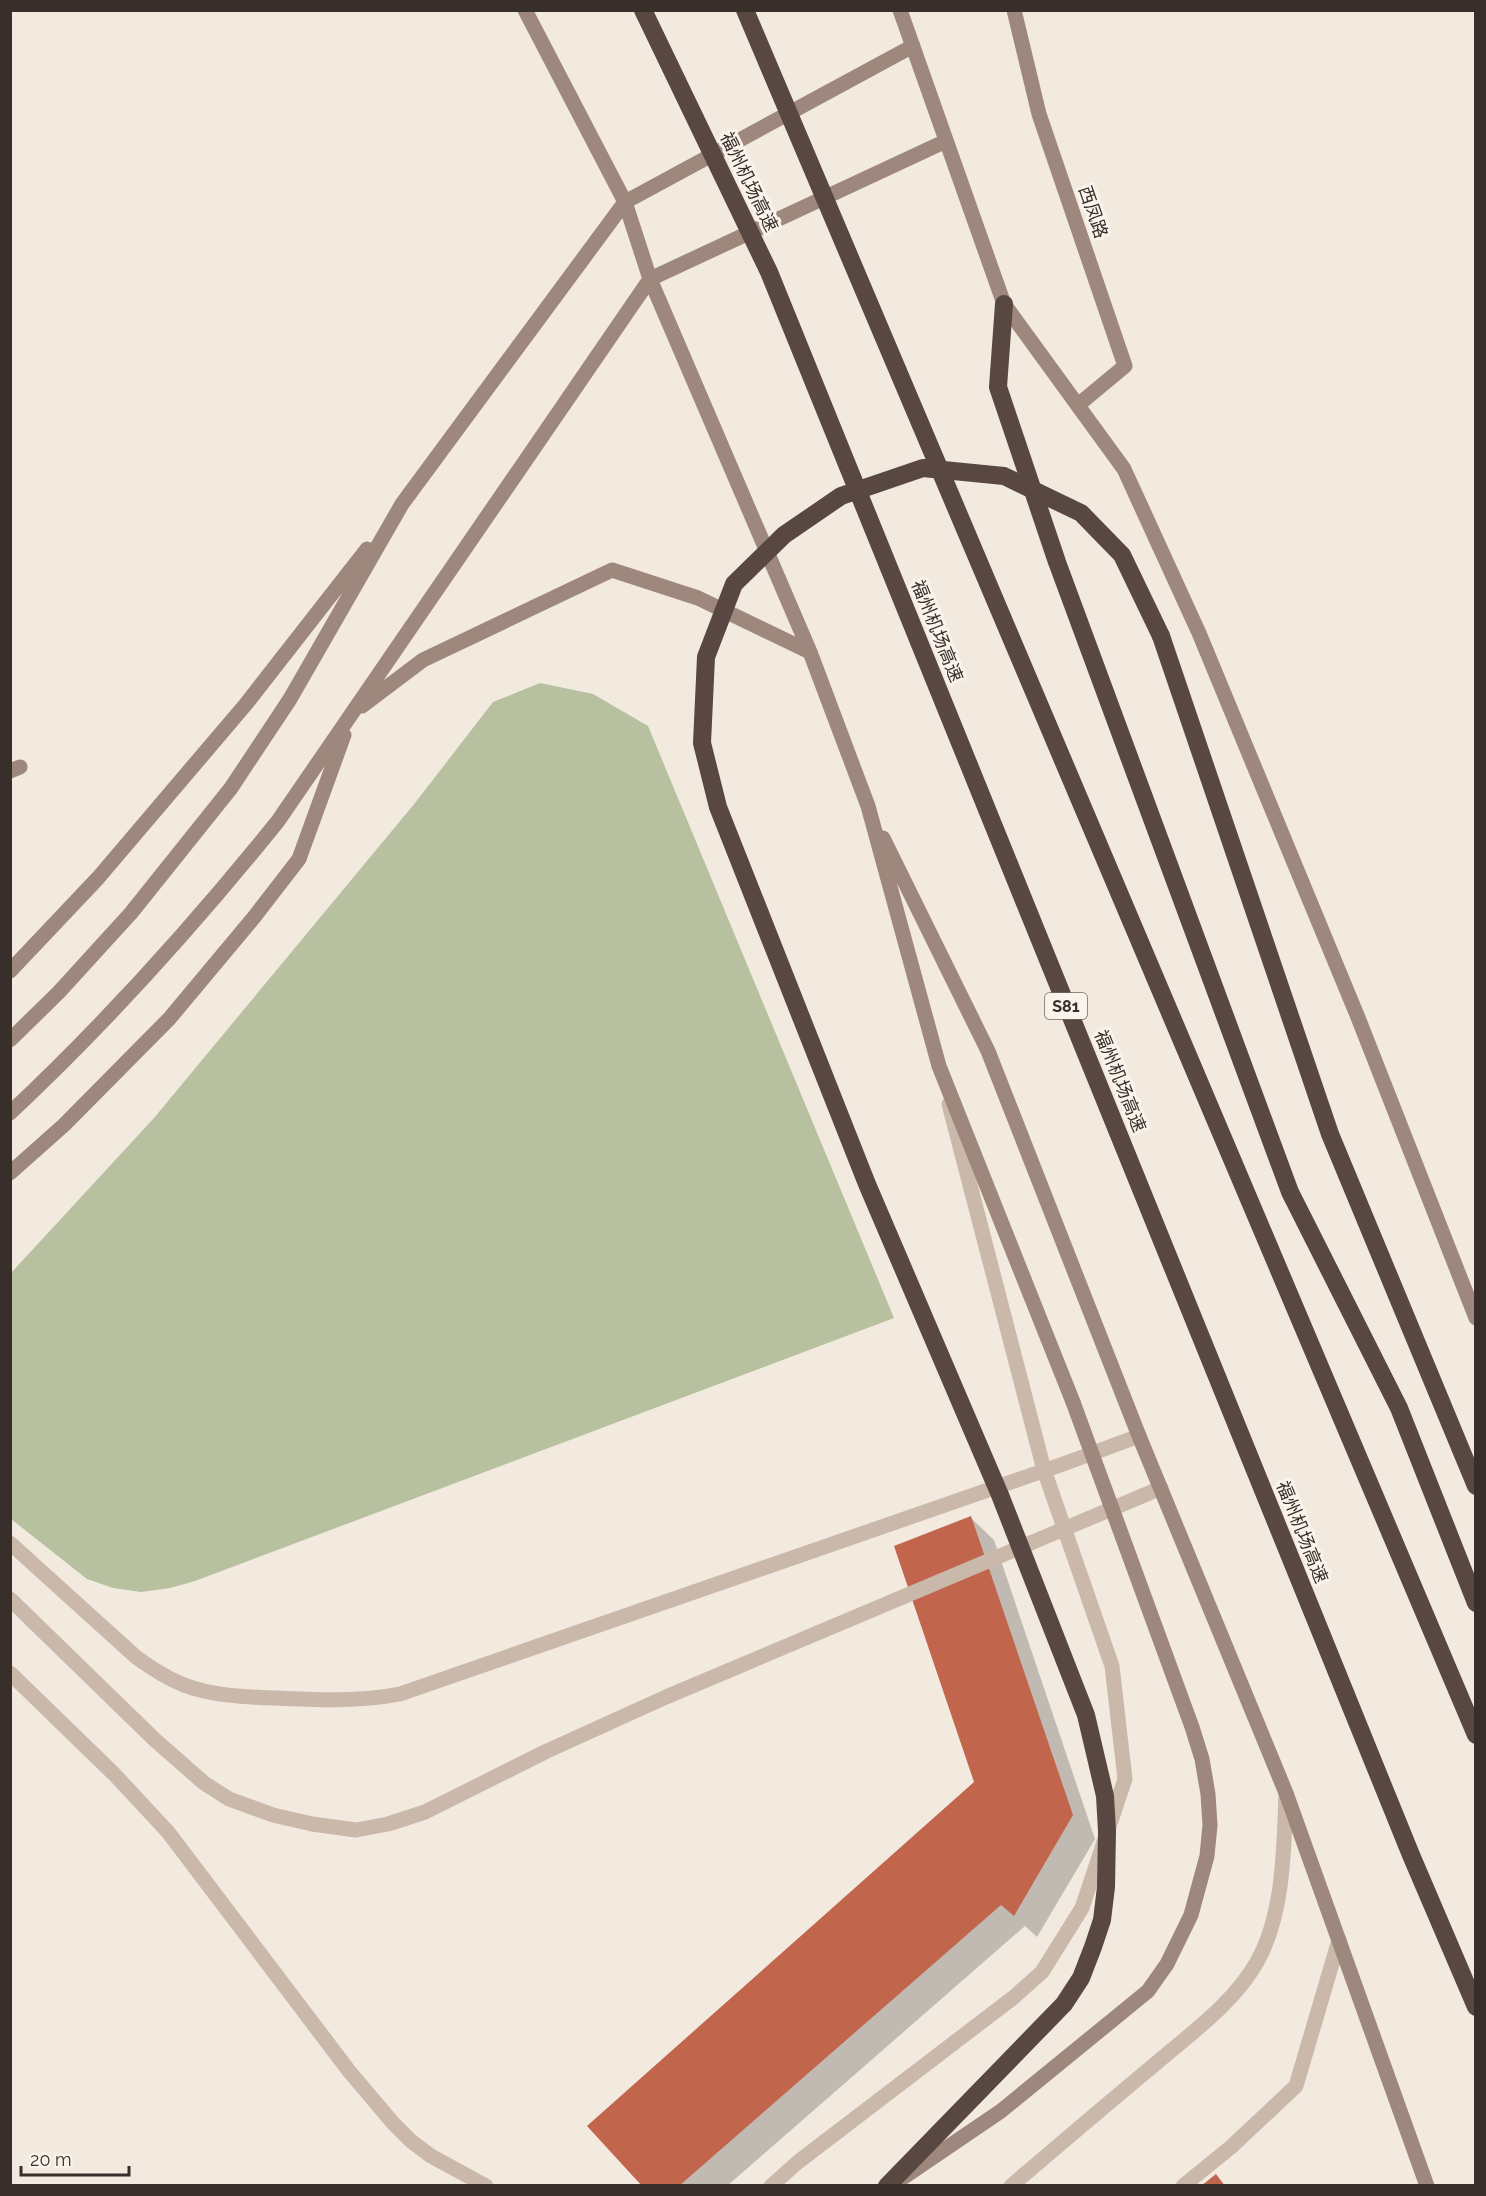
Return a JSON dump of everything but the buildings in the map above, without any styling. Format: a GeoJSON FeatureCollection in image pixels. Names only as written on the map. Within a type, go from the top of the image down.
{"type":"FeatureCollection","features":[{"type":"Feature","properties":{"kind":"highway","name":"福州机场高速"},"geometry":{"type":"LineString","coordinates":[[643,10],[769,272],[1397,1822],[1476,2007]]}},
{"type":"Feature","properties":{"kind":"highway"},"geometry":{"type":"LineString","coordinates":[[745,10],[1476,1735]]}},
{"type":"Feature","properties":{"kind":"highway"},"geometry":{"type":"LineString","coordinates":[[1004,304],[998,387],[1057,562],[1290,1192],[1399,1408],[1476,1603]]}},
{"type":"Feature","properties":{"kind":"highway"},"geometry":{"type":"LineString","coordinates":[[887,2186],[1064,2004],[1081,1978],[1102,1920],[1107,1860],[1105,1796],[1092,1737],[1076,1686],[1000,1495],[867,1184],[718,807],[702,743],[706,657],[734,584],[783,535],[842,496],[923,468],[1004,476],[1081,513],[1122,555],[1161,636],[1330,1134],[1476,1486]]}},
{"type":"Feature","properties":{"kind":"main road"},"geometry":{"type":"LineString","coordinates":[[525,10],[625,202],[650,279],[810,652],[867,806],[939,1066],[1073,1402],[1202,1759],[1210,1825],[1207,1856],[1191,1915],[1167,1964],[1148,1990],[1001,2111],[892,2186]]}},
{"type":"Feature","properties":{"kind":"main road"},"geometry":{"type":"LineString","coordinates":[[900,10],[1004,304],[1124,469],[1199,633],[1357,1015],[1476,1318]]}},
{"type":"Feature","properties":{"kind":"main road","name":"西凤路"},"geometry":{"type":"LineString","coordinates":[[1014,10],[1039,114],[1125,366],[1078,405]]}},
{"type":"Feature","properties":{"kind":"main road"},"geometry":{"type":"LineString","coordinates":[[10,971],[98,878],[246,704],[402,504],[625,202],[913,46]]}},
{"type":"Feature","properties":{"kind":"main road"},"geometry":{"type":"LineString","coordinates":[[10,1113],[106,1016],[228,883],[278,821],[650,279],[946,141]]}},
{"type":"Feature","properties":{"kind":"main road"},"geometry":{"type":"LineString","coordinates":[[10,1040],[59,992],[131,913],[231,788],[290,699],[402,504]]}},
{"type":"Feature","properties":{"kind":"main road"},"geometry":{"type":"LineString","coordinates":[[10,1173],[64,1125],[169,1019],[255,916],[298,859],[352,713],[423,660],[612,570],[698,598],[810,652]]}},
{"type":"Feature","properties":{"kind":"main road"},"geometry":{"type":"LineString","coordinates":[[867,806],[988,1051],[1139,1436],[1286,1793],[1427,2186]]}},
{"type":"Feature","properties":{"kind":"lane"},"geometry":{"type":"LineString","coordinates":[[771,2186],[798,2162],[1014,1997],[1042,1972],[1082,1908],[1125,1779],[1112,1666],[1044,1470],[939,1066]]}},
{"type":"Feature","properties":{"kind":"lane"},"geometry":{"type":"LineString","coordinates":[[10,1543],[136,1657],[158,1673],[185,1686],[250,1697],[324,1700],[375,1698],[400,1694],[1139,1436]]}},
{"type":"Feature","properties":{"kind":"lane"},"geometry":{"type":"LineString","coordinates":[[10,1599],[155,1740],[204,1783],[229,1799],[273,1815],[312,1824],[356,1830],[387,1824],[425,1812],[547,1751],[666,1697],[1161,1488]]}},
{"type":"Feature","properties":{"kind":"lane"},"geometry":{"type":"LineString","coordinates":[[10,1673],[114,1774],[168,1832],[349,2072],[393,2123],[431,2156],[486,2186]]}},
{"type":"Feature","properties":{"kind":"lane"},"geometry":{"type":"LineString","coordinates":[[1011,2186],[1196,2029],[1236,1992],[1257,1962],[1269,1932],[1278,1892],[1284,1850],[1286,1793]]}},
{"type":"Feature","properties":{"kind":"lane"},"geometry":{"type":"LineString","coordinates":[[1183,2186],[1230,2147],[1296,2086],[1339,1940]]}},
{"type":"Feature","properties":{"kind":"green space"},"geometry":{"type":"Polygon","coordinates":[[[540,683],[593,694],[648,726],[894,1318],[195,1581],[170,1588],[141,1592],[113,1588],[87,1579],[11,1519],[11,1273],[154,1118],[415,803],[493,702],[540,683]]]}}]}
